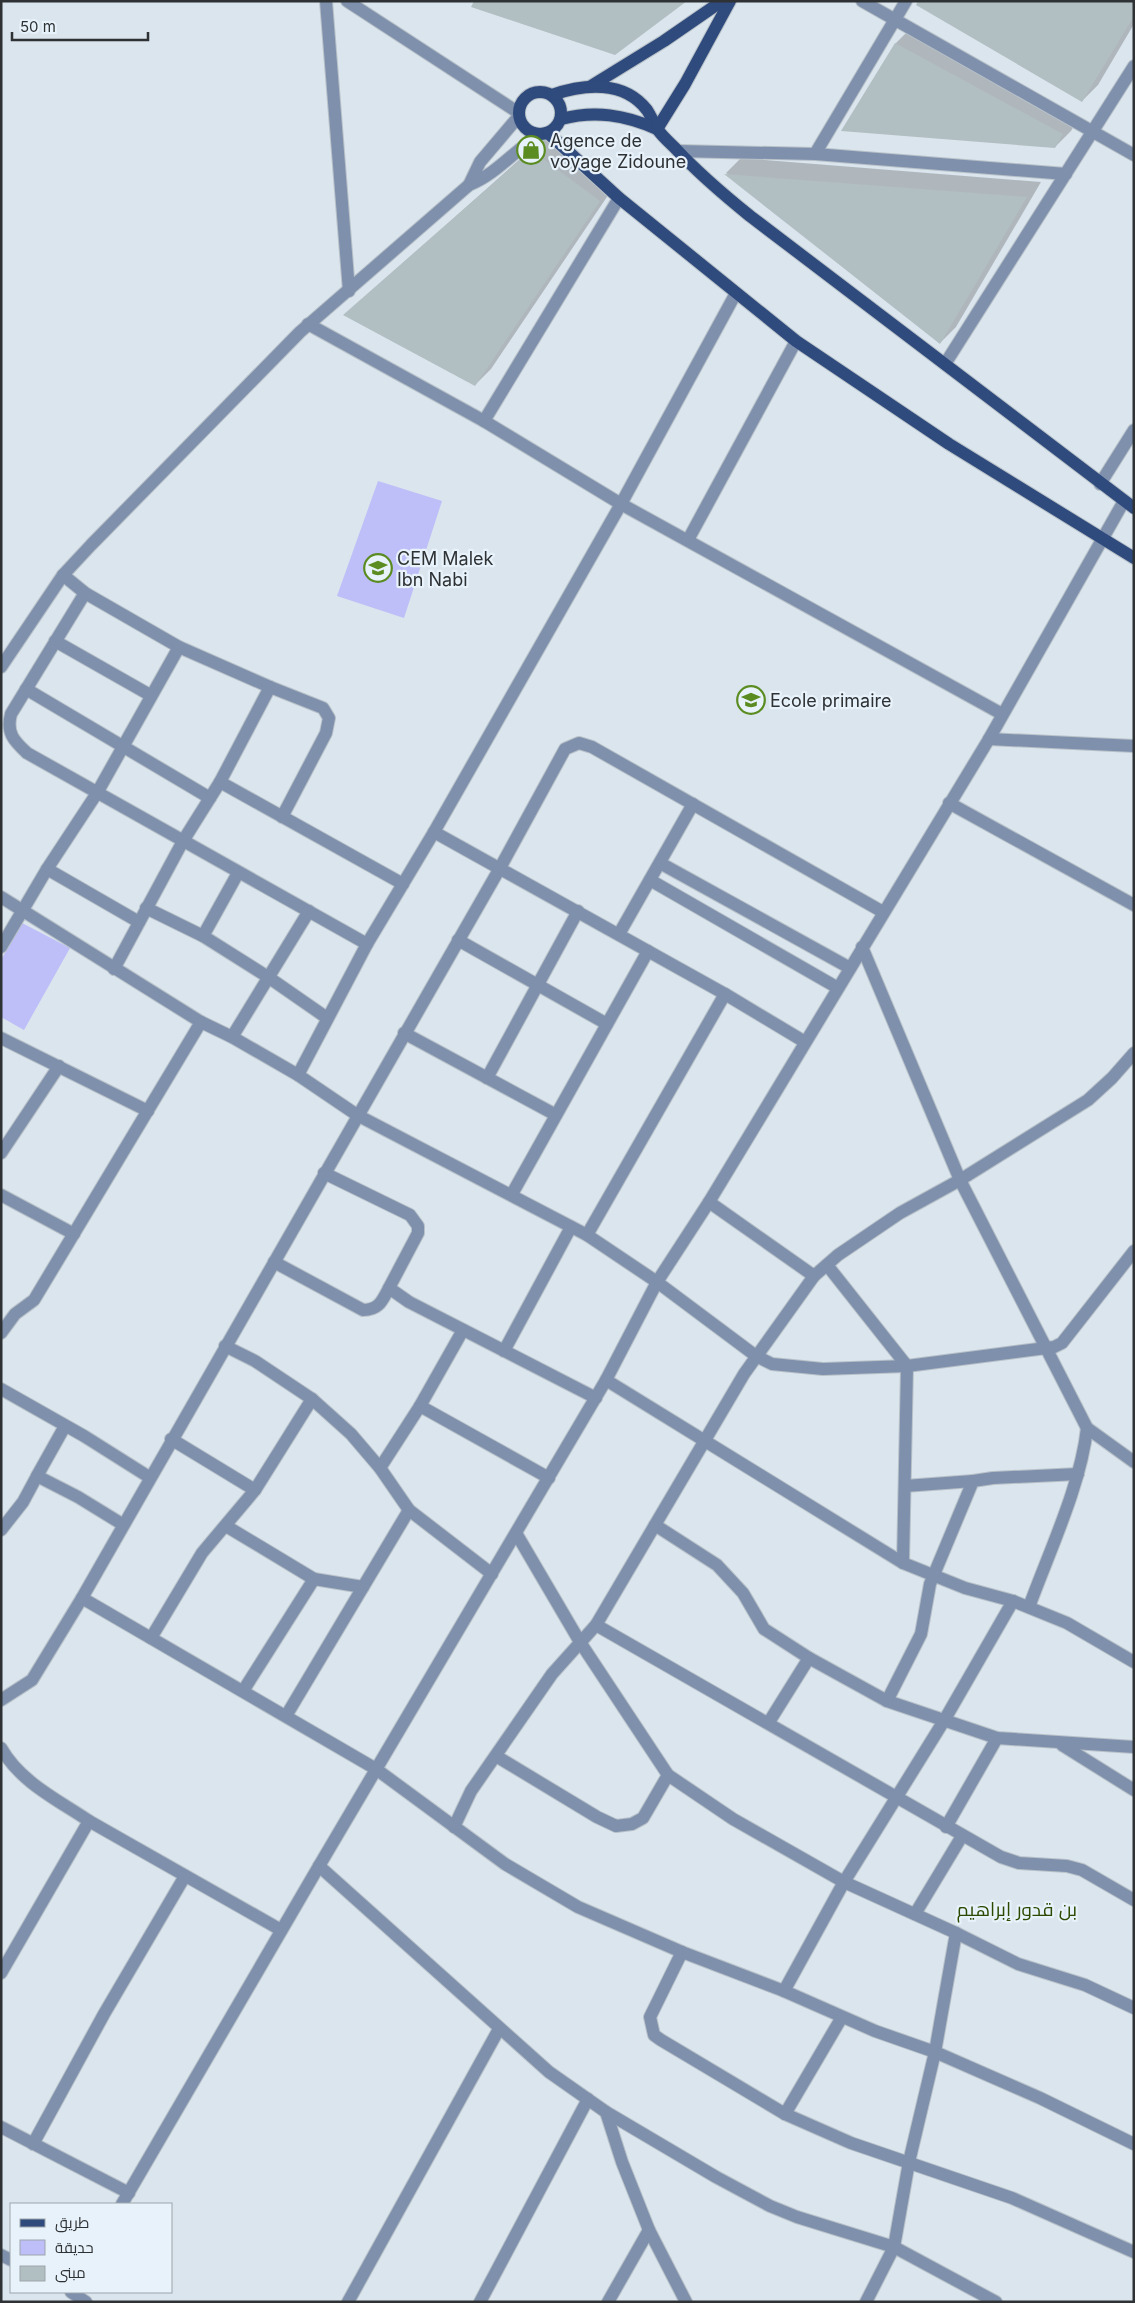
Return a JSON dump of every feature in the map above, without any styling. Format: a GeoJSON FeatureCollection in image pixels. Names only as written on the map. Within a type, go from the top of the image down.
{"type":"FeatureCollection","features":[{"type":"Feature","properties":{"kind":"main road"},"geometry":{"type":"LineString","coordinates":[[722,1],[664,41],[591,86],[552,95],[540,91],[527,96],[520,106],[519,114],[524,127],[529,131],[544,134],[619,198],[796,340],[949,444],[1134,558]]}},
{"type":"Feature","properties":{"kind":"main road"},"geometry":{"type":"LineString","coordinates":[[658,129],[689,77],[730,1]]}},
{"type":"Feature","properties":{"kind":"main road"},"geometry":{"type":"LineString","coordinates":[[591,86],[614,89],[632,96],[646,109],[658,129],[711,184],[750,216],[1129,505]]}},
{"type":"Feature","properties":{"kind":"main road"},"geometry":{"type":"LineString","coordinates":[[544,134],[553,130],[560,119],[560,106],[552,95]]}},
{"type":"Feature","properties":{"kind":"main road"},"geometry":{"type":"LineString","coordinates":[[560,119],[600,113],[625,117],[658,129]]}},
{"type":"Feature","properties":{"kind":"street"},"geometry":{"type":"LineString","coordinates":[[326,1],[349,291]]}},
{"type":"Feature","properties":{"kind":"street"},"geometry":{"type":"LineString","coordinates":[[347,1],[519,114],[480,162],[469,185]]}},
{"type":"Feature","properties":{"kind":"street"},"geometry":{"type":"LineString","coordinates":[[862,1],[1134,154]]}},
{"type":"Feature","properties":{"kind":"street"},"geometry":{"type":"LineString","coordinates":[[815,154],[906,1]]}},
{"type":"Feature","properties":{"kind":"street"},"geometry":{"type":"LineString","coordinates":[[945,364],[1134,66]]}},
{"type":"Feature","properties":{"kind":"street"},"geometry":{"type":"LineString","coordinates":[[1,667],[63,575],[308,324],[349,291],[469,185],[489,176],[520,148],[544,134]]}},
{"type":"Feature","properties":{"kind":"street"},"geometry":{"type":"LineString","coordinates":[[678,151],[815,154],[1066,174]]}},
{"type":"Feature","properties":{"kind":"street"},"geometry":{"type":"LineString","coordinates":[[484,421],[619,198]]}},
{"type":"Feature","properties":{"kind":"street"},"geometry":{"type":"LineString","coordinates":[[298,1075],[367,944],[434,832],[620,504],[736,293]]}},
{"type":"Feature","properties":{"kind":"street"},"geometry":{"type":"LineString","coordinates":[[308,324],[484,421],[620,504],[1002,714]]}},
{"type":"Feature","properties":{"kind":"street"},"geometry":{"type":"LineString","coordinates":[[688,540],[796,340]]}},
{"type":"Feature","properties":{"kind":"street"},"geometry":{"type":"LineString","coordinates":[[1100,484],[1134,430]]}},
{"type":"Feature","properties":{"kind":"street"},"geometry":{"type":"LineString","coordinates":[[1,2127],[125,2199],[376,1768],[596,1398],[658,1282],[709,1202],[989,739],[1102,538],[1129,505]]}},
{"type":"Feature","properties":{"kind":"street"},"geometry":{"type":"LineString","coordinates":[[63,575],[85,593],[179,647],[323,708],[329,718],[326,733],[282,817]]}},
{"type":"Feature","properties":{"kind":"street"},"geometry":{"type":"LineString","coordinates":[[85,593],[11,714],[9,723],[10,733],[14,742],[27,753],[367,944]]}},
{"type":"Feature","properties":{"kind":"street"},"geometry":{"type":"LineString","coordinates":[[55,641],[150,695]]}},
{"type":"Feature","properties":{"kind":"street"},"geometry":{"type":"LineString","coordinates":[[1,947],[46,869],[97,793],[150,695],[179,647]]}},
{"type":"Feature","properties":{"kind":"street"},"geometry":{"type":"LineString","coordinates":[[114,969],[183,841],[220,782],[270,687]]}},
{"type":"Feature","properties":{"kind":"street"},"geometry":{"type":"LineString","coordinates":[[26,689],[210,798]]}},
{"type":"Feature","properties":{"kind":"street"},"geometry":{"type":"LineString","coordinates":[[989,739],[1134,746]]}},
{"type":"Feature","properties":{"kind":"street"},"geometry":{"type":"LineString","coordinates":[[1,1700],[32,1680],[82,1598],[122,1524],[500,868],[565,749],[579,743],[592,747],[883,912]]}},
{"type":"Feature","properties":{"kind":"street"},"geometry":{"type":"LineString","coordinates":[[220,782],[403,884]]}},
{"type":"Feature","properties":{"kind":"street"},"geometry":{"type":"LineString","coordinates":[[949,803],[1134,904]]}},
{"type":"Feature","properties":{"kind":"street"},"geometry":{"type":"LineString","coordinates":[[619,934],[693,804]]}},
{"type":"Feature","properties":{"kind":"street"},"geometry":{"type":"LineString","coordinates":[[434,832],[619,934],[805,1042]]}},
{"type":"Feature","properties":{"kind":"street"},"geometry":{"type":"LineString","coordinates":[[660,863],[850,968]]}},
{"type":"Feature","properties":{"kind":"street"},"geometry":{"type":"LineString","coordinates":[[46,869],[139,922]]}},
{"type":"Feature","properties":{"kind":"street"},"geometry":{"type":"LineString","coordinates":[[204,936],[238,873]]}},
{"type":"Feature","properties":{"kind":"street"},"geometry":{"type":"LineString","coordinates":[[650,880],[838,988]]}},
{"type":"Feature","properties":{"kind":"street"},"geometry":{"type":"LineString","coordinates":[[1,896],[114,969],[201,1022],[232,1037],[298,1075],[358,1115],[512,1194],[587,1236],[658,1282],[756,1356],[772,1364],[795,1368],[907,1366],[1045,1349],[1062,1343],[1134,1251]]}},
{"type":"Feature","properties":{"kind":"street"},"geometry":{"type":"LineString","coordinates":[[146,908],[204,936],[327,1018]]}},
{"type":"Feature","properties":{"kind":"street"},"geometry":{"type":"LineString","coordinates":[[232,1037],[309,911]]}},
{"type":"Feature","properties":{"kind":"street"},"geometry":{"type":"LineString","coordinates":[[487,1078],[578,911]]}},
{"type":"Feature","properties":{"kind":"street"},"geometry":{"type":"LineString","coordinates":[[458,940],[607,1024]]}},
{"type":"Feature","properties":{"kind":"street"},"geometry":{"type":"LineString","coordinates":[[862,947],[960,1180],[1045,1349],[1087,1428],[1134,1462]]}},
{"type":"Feature","properties":{"kind":"street"},"geometry":{"type":"LineString","coordinates":[[512,1194],[648,951]]}},
{"type":"Feature","properties":{"kind":"street"},"geometry":{"type":"LineString","coordinates":[[587,1236],[725,994]]}},
{"type":"Feature","properties":{"kind":"street"},"geometry":{"type":"LineString","coordinates":[[1,1333],[15,1314],[34,1300],[201,1022]]}},
{"type":"Feature","properties":{"kind":"street"},"geometry":{"type":"LineString","coordinates":[[404,1033],[556,1116]]}},
{"type":"Feature","properties":{"kind":"street"},"geometry":{"type":"LineString","coordinates":[[1,1038],[148,1111]]}},
{"type":"Feature","properties":{"kind":"street"},"geometry":{"type":"LineString","coordinates":[[454,1827],[471,1791],[552,1674],[596,1625],[756,1356],[814,1276],[838,1255],[900,1212],[960,1180],[1088,1100],[1112,1078],[1134,1053]]}},
{"type":"Feature","properties":{"kind":"street"},"geometry":{"type":"LineString","coordinates":[[1,1153],[59,1066]]}},
{"type":"Feature","properties":{"kind":"street"},"geometry":{"type":"LineString","coordinates":[[274,1262],[363,1310],[372,1310],[379,1306],[418,1233],[414,1219],[410,1215],[324,1173]]}},
{"type":"Feature","properties":{"kind":"street"},"geometry":{"type":"LineString","coordinates":[[1,1195],[74,1234]]}},
{"type":"Feature","properties":{"kind":"street"},"geometry":{"type":"LineString","coordinates":[[709,1202],[814,1276]]}},
{"type":"Feature","properties":{"kind":"street"},"geometry":{"type":"LineString","coordinates":[[504,1351],[571,1227]]}},
{"type":"Feature","properties":{"kind":"street"},"geometry":{"type":"LineString","coordinates":[[827,1265],[907,1366],[903,1563]]}},
{"type":"Feature","properties":{"kind":"street"},"geometry":{"type":"LineString","coordinates":[[389,1288],[409,1302],[596,1398]]}},
{"type":"Feature","properties":{"kind":"street"},"geometry":{"type":"LineString","coordinates":[[380,1468],[420,1406],[463,1330]]}},
{"type":"Feature","properties":{"kind":"street"},"geometry":{"type":"LineString","coordinates":[[225,1346],[255,1361],[312,1399],[351,1434],[380,1468],[409,1510],[492,1574]]}},
{"type":"Feature","properties":{"kind":"street"},"geometry":{"type":"LineString","coordinates":[[606,1380],[903,1563],[965,1588],[1013,1601],[1067,1623],[1134,1662]]}},
{"type":"Feature","properties":{"kind":"street"},"geometry":{"type":"LineString","coordinates":[[1,1389],[150,1477]]}},
{"type":"Feature","properties":{"kind":"street"},"geometry":{"type":"LineString","coordinates":[[151,1638],[202,1554],[255,1490],[312,1399]]}},
{"type":"Feature","properties":{"kind":"street"},"geometry":{"type":"LineString","coordinates":[[420,1406],[549,1478]]}},
{"type":"Feature","properties":{"kind":"street"},"geometry":{"type":"LineString","coordinates":[[1,1530],[23,1502],[65,1426]]}},
{"type":"Feature","properties":{"kind":"street"},"geometry":{"type":"LineString","coordinates":[[1029,1607],[1078,1474],[1085,1448],[1087,1428]]}},
{"type":"Feature","properties":{"kind":"street"},"geometry":{"type":"LineString","coordinates":[[171,1439],[255,1490]]}},
{"type":"Feature","properties":{"kind":"street"},"geometry":{"type":"LineString","coordinates":[[905,1486],[993,1478],[1078,1474]]}},
{"type":"Feature","properties":{"kind":"street"},"geometry":{"type":"LineString","coordinates":[[37,1476],[78,1497],[122,1524]]}},
{"type":"Feature","properties":{"kind":"street"},"geometry":{"type":"LineString","coordinates":[[887,1700],[921,1634],[924,1625],[926,1597],[973,1481]]}},
{"type":"Feature","properties":{"kind":"street"},"geometry":{"type":"LineString","coordinates":[[286,1716],[409,1510]]}},
{"type":"Feature","properties":{"kind":"street"},"geometry":{"type":"LineString","coordinates":[[655,1525],[717,1565],[743,1593],[764,1629],[809,1658],[887,1700],[997,1738],[1035,1740],[1060,1744],[1134,1747]]}},
{"type":"Feature","properties":{"kind":"street"},"geometry":{"type":"LineString","coordinates":[[226,1526],[314,1579],[363,1588]]}},
{"type":"Feature","properties":{"kind":"street"},"geometry":{"type":"LineString","coordinates":[[516,1533],[580,1642],[668,1775],[733,1819],[844,1882],[956,1933],[1018,1964],[1085,1985],[1134,2008]]}},
{"type":"Feature","properties":{"kind":"street"},"geometry":{"type":"LineString","coordinates":[[243,1691],[314,1579]]}},
{"type":"Feature","properties":{"kind":"street"},"geometry":{"type":"LineString","coordinates":[[82,1598],[376,1768],[505,1864],[578,1907],[682,1952],[784,1991],[875,2031],[935,2052],[1040,2098],[1134,2144]]}},
{"type":"Feature","properties":{"kind":"street"},"geometry":{"type":"LineString","coordinates":[[784,1991],[844,1882],[946,1719],[1013,1601]]}},
{"type":"Feature","properties":{"kind":"street"},"geometry":{"type":"LineString","coordinates":[[596,1625],[769,1722],[895,1798],[1000,1857],[1019,1863],[1067,1866],[1082,1870],[1134,1900]]}},
{"type":"Feature","properties":{"kind":"street"},"geometry":{"type":"LineString","coordinates":[[769,1722],[809,1658]]}},
{"type":"Feature","properties":{"kind":"street"},"geometry":{"type":"LineString","coordinates":[[946,1827],[997,1738]]}},
{"type":"Feature","properties":{"kind":"street"},"geometry":{"type":"LineString","coordinates":[[1060,1744],[1134,1790]]}},
{"type":"Feature","properties":{"kind":"street"},"geometry":{"type":"LineString","coordinates":[[1,1748],[12,1766],[26,1779],[89,1821],[281,1930]]}},
{"type":"Feature","properties":{"kind":"street"},"geometry":{"type":"LineString","coordinates":[[496,1756],[597,1817],[616,1826],[632,1824],[643,1818],[668,1775]]}},
{"type":"Feature","properties":{"kind":"street"},"geometry":{"type":"LineString","coordinates":[[1,1972],[89,1821]]}},
{"type":"Feature","properties":{"kind":"street"},"geometry":{"type":"LineString","coordinates":[[915,1914],[962,1836]]}},
{"type":"Feature","properties":{"kind":"street"},"geometry":{"type":"LineString","coordinates":[[319,1866],[549,2072],[606,2112],[716,2177],[770,2206],[797,2217],[894,2247],[996,2302]]}},
{"type":"Feature","properties":{"kind":"street"},"geometry":{"type":"LineString","coordinates":[[33,2144],[104,2014],[185,1876]]}},
{"type":"Feature","properties":{"kind":"street"},"geometry":{"type":"LineString","coordinates":[[866,2302],[894,2247],[909,2162],[935,2052],[956,1933]]}},
{"type":"Feature","properties":{"kind":"street"},"geometry":{"type":"LineString","coordinates":[[682,1952],[650,2017],[654,2035],[671,2047],[785,2114],[851,2143],[1012,2198],[1134,2252]]}},
{"type":"Feature","properties":{"kind":"street"},"geometry":{"type":"LineString","coordinates":[[785,2114],[842,2017]]}},
{"type":"Feature","properties":{"kind":"street"},"geometry":{"type":"LineString","coordinates":[[348,2302],[499,2029]]}},
{"type":"Feature","properties":{"kind":"street"},"geometry":{"type":"LineString","coordinates":[[480,2302],[588,2099]]}},
{"type":"Feature","properties":{"kind":"street"},"geometry":{"type":"LineString","coordinates":[[606,2112],[622,2162],[649,2230],[686,2302]]}},
{"type":"Feature","properties":{"kind":"street"},"geometry":{"type":"LineString","coordinates":[[608,2302],[649,2230]]}},
{"type":"Feature","properties":{"kind":"street"},"geometry":{"type":"LineString","coordinates":[[72,2293],[86,2302]]}},
{"type":"Feature","properties":{"kind":"green space"},"geometry":{"type":"Polygon","coordinates":[[[378,481],[442,501],[404,618],[337,596],[378,481]]]}},
{"type":"Feature","properties":{"kind":"green space"},"geometry":{"type":"Polygon","coordinates":[[[22,923],[70,948],[24,1030],[1,1017],[1,960],[22,923]]]}},
{"type":"Feature","properties":{"kind":"building"},"geometry":{"type":"Polygon","coordinates":[[[474,1],[687,1],[615,55],[471,7],[474,1]]]}},
{"type":"Feature","properties":{"kind":"building"},"geometry":{"type":"Polygon","coordinates":[[[918,1],[1134,1],[1134,16],[1082,102],[916,5],[918,1]]]}},
{"type":"Feature","properties":{"kind":"building"},"geometry":{"type":"Polygon","coordinates":[[[895,43],[1063,134],[1055,148],[841,131],[895,43]]]}},
{"type":"Feature","properties":{"kind":"building"},"geometry":{"type":"Polygon","coordinates":[[[531,150],[600,201],[475,386],[343,315],[531,150]]]}},
{"type":"Feature","properties":{"kind":"building"},"geometry":{"type":"Polygon","coordinates":[[[724,174],[1027,197],[940,344],[724,174]]]}},
{"type":"Feature","properties":{"kind":"place","name":"Agence de voyage Zidoune"},"geometry":{"type":"Point","coordinates":[531,150]}},
{"type":"Feature","properties":{"kind":"place","name":"CEM Malek Ibn Nabi"},"geometry":{"type":"Point","coordinates":[378,568]}},
{"type":"Feature","properties":{"kind":"place","name":"Ecole primaire"},"geometry":{"type":"Point","coordinates":[751,700]}},
{"type":"Feature","properties":{"kind":"district","name":"بن قدور إبراهيم"},"geometry":{"type":"Point","coordinates":[1017,1909]}}]}
